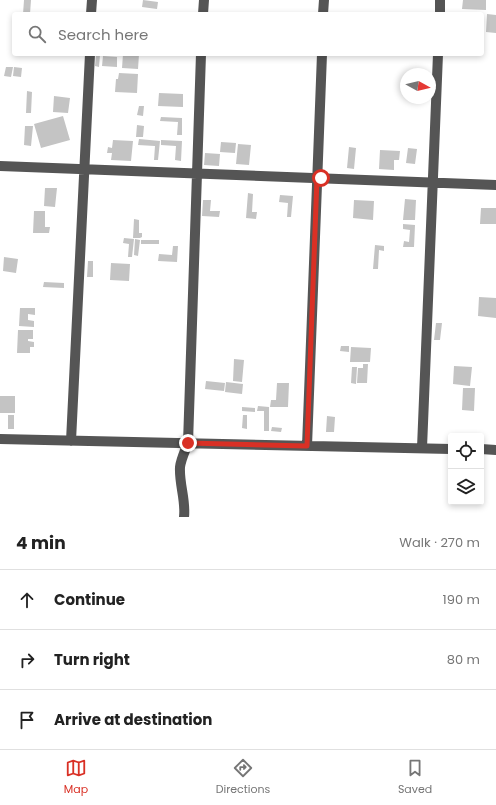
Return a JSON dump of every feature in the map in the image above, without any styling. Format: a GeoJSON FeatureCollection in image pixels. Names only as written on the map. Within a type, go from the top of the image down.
{"type":"FeatureCollection","features":[{"type":"Feature","properties":{"kind":"street"},"geometry":{"type":"LineString","coordinates":[[91,12],[92,0]]}},
{"type":"Feature","properties":{"kind":"street"},"geometry":{"type":"LineString","coordinates":[[203,12],[204,0]]}},
{"type":"Feature","properties":{"kind":"street"},"geometry":{"type":"LineString","coordinates":[[323,12],[324,0]]}},
{"type":"Feature","properties":{"kind":"street"},"geometry":{"type":"LineString","coordinates":[[440,0],[440,12]]}},
{"type":"Feature","properties":{"kind":"street"},"geometry":{"type":"LineString","coordinates":[[71,441],[90,56]]}},
{"type":"Feature","properties":{"kind":"street"},"geometry":{"type":"LineString","coordinates":[[184,517],[185,509],[180,468],[188,443],[202,56]]}},
{"type":"Feature","properties":{"kind":"street"},"geometry":{"type":"LineString","coordinates":[[307,446],[322,56]]}},
{"type":"Feature","properties":{"kind":"street"},"geometry":{"type":"LineString","coordinates":[[422,448],[438,56]]}},
{"type":"Feature","properties":{"kind":"street"},"geometry":{"type":"LineString","coordinates":[[0,166],[496,185]]}},
{"type":"Feature","properties":{"kind":"street"},"geometry":{"type":"LineString","coordinates":[[0,440],[448,449]]}},
{"type":"Feature","properties":{"kind":"street"},"geometry":{"type":"LineString","coordinates":[[484,450],[496,450]]}},
{"type":"Feature","properties":{"kind":"building"},"geometry":{"type":"Polygon","coordinates":[[[24,0],[31,0],[30,12],[23,12],[24,0]]]}},
{"type":"Feature","properties":{"kind":"building"},"geometry":{"type":"Polygon","coordinates":[[[143,0],[158,2],[157,9],[142,7],[143,0]]]}},
{"type":"Feature","properties":{"kind":"building"},"geometry":{"type":"Polygon","coordinates":[[[463,0],[486,0],[486,10],[462,9],[463,0]]]}},
{"type":"Feature","properties":{"kind":"building"},"geometry":{"type":"Polygon","coordinates":[[[487,14],[496,15],[496,33],[486,32],[487,14]]]}},
{"type":"Feature","properties":{"kind":"building"},"geometry":{"type":"Polygon","coordinates":[[[96,56],[100,56],[99,67],[95,66],[96,56]]]}},
{"type":"Feature","properties":{"kind":"building"},"geometry":{"type":"Polygon","coordinates":[[[103,56],[117,57],[117,67],[102,66],[103,56]]]}},
{"type":"Feature","properties":{"kind":"building"},"geometry":{"type":"Polygon","coordinates":[[[123,56],[139,56],[138,69],[122,68],[123,56]]]}},
{"type":"Feature","properties":{"kind":"building"},"geometry":{"type":"Polygon","coordinates":[[[6,67],[13,67],[11,77],[4,76],[6,67]]]}},
{"type":"Feature","properties":{"kind":"building"},"geometry":{"type":"Polygon","coordinates":[[[14,67],[22,68],[21,77],[13,76],[14,67]]]}},
{"type":"Feature","properties":{"kind":"building"},"geometry":{"type":"Polygon","coordinates":[[[119,73],[138,74],[137,93],[115,92],[116,79],[118,79],[119,73]]]}},
{"type":"Feature","properties":{"kind":"building"},"geometry":{"type":"Polygon","coordinates":[[[27,91],[32,92],[31,113],[26,113],[27,91]]]}},
{"type":"Feature","properties":{"kind":"building"},"geometry":{"type":"Polygon","coordinates":[[[159,93],[183,94],[183,107],[158,106],[159,93]]]}},
{"type":"Feature","properties":{"kind":"building"},"geometry":{"type":"Polygon","coordinates":[[[54,96],[70,98],[68,113],[53,112],[54,96]]]}},
{"type":"Feature","properties":{"kind":"building"},"geometry":{"type":"Polygon","coordinates":[[[139,106],[144,106],[143,116],[137,115],[139,106]]]}},
{"type":"Feature","properties":{"kind":"building"},"geometry":{"type":"Polygon","coordinates":[[[63,116],[70,140],[41,148],[34,124],[63,116]]]}},
{"type":"Feature","properties":{"kind":"building"},"geometry":{"type":"Polygon","coordinates":[[[161,117],[182,118],[182,135],[177,135],[178,122],[160,121],[161,117]]]}},
{"type":"Feature","properties":{"kind":"building"},"geometry":{"type":"Polygon","coordinates":[[[137,125],[144,126],[143,137],[136,137],[137,125]]]}},
{"type":"Feature","properties":{"kind":"building"},"geometry":{"type":"Polygon","coordinates":[[[25,126],[33,126],[31,146],[24,145],[25,126]]]}},
{"type":"Feature","properties":{"kind":"building"},"geometry":{"type":"Polygon","coordinates":[[[139,139],[160,141],[158,160],[154,160],[155,146],[138,145],[139,139]]]}},
{"type":"Feature","properties":{"kind":"building"},"geometry":{"type":"Polygon","coordinates":[[[113,140],[133,141],[131,161],[111,160],[112,153],[107,153],[108,147],[112,148],[113,140]]]}},
{"type":"Feature","properties":{"kind":"building"},"geometry":{"type":"Polygon","coordinates":[[[161,140],[182,141],[181,161],[175,160],[176,146],[161,145],[161,140]]]}},
{"type":"Feature","properties":{"kind":"building"},"geometry":{"type":"Polygon","coordinates":[[[221,142],[236,143],[235,153],[220,152],[221,142]]]}},
{"type":"Feature","properties":{"kind":"building"},"geometry":{"type":"Polygon","coordinates":[[[238,144],[251,145],[249,165],[236,164],[238,144]]]}},
{"type":"Feature","properties":{"kind":"building"},"geometry":{"type":"Polygon","coordinates":[[[349,147],[356,148],[354,169],[347,168],[349,147]]]}},
{"type":"Feature","properties":{"kind":"building"},"geometry":{"type":"Polygon","coordinates":[[[408,148],[417,149],[415,164],[406,163],[408,148]]]}},
{"type":"Feature","properties":{"kind":"building"},"geometry":{"type":"Polygon","coordinates":[[[380,150],[400,151],[399,160],[394,160],[394,170],[379,169],[380,150]]]}},
{"type":"Feature","properties":{"kind":"building"},"geometry":{"type":"Polygon","coordinates":[[[205,153],[220,154],[219,166],[204,165],[205,153]]]}},
{"type":"Feature","properties":{"kind":"building"},"geometry":{"type":"Polygon","coordinates":[[[45,188],[57,188],[55,207],[44,206],[45,188]]]}},
{"type":"Feature","properties":{"kind":"building"},"geometry":{"type":"Polygon","coordinates":[[[248,193],[253,194],[252,212],[257,212],[256,219],[246,218],[248,193]]]}},
{"type":"Feature","properties":{"kind":"building"},"geometry":{"type":"Polygon","coordinates":[[[280,195],[293,196],[291,217],[287,217],[288,203],[279,202],[280,195]]]}},
{"type":"Feature","properties":{"kind":"building"},"geometry":{"type":"Polygon","coordinates":[[[405,199],[416,200],[415,220],[403,220],[405,199]]]}},
{"type":"Feature","properties":{"kind":"building"},"geometry":{"type":"Polygon","coordinates":[[[203,200],[211,200],[210,211],[220,211],[219,217],[202,216],[203,200]]]}},
{"type":"Feature","properties":{"kind":"building"},"geometry":{"type":"Polygon","coordinates":[[[354,200],[374,201],[373,220],[353,218],[354,200]]]}},
{"type":"Feature","properties":{"kind":"building"},"geometry":{"type":"Polygon","coordinates":[[[481,208],[496,208],[496,224],[480,224],[481,208]]]}},
{"type":"Feature","properties":{"kind":"building"},"geometry":{"type":"Polygon","coordinates":[[[34,211],[45,211],[45,227],[50,227],[49,233],[33,233],[34,211]]]}},
{"type":"Feature","properties":{"kind":"building"},"geometry":{"type":"Polygon","coordinates":[[[134,219],[139,220],[139,233],[142,233],[142,237],[140,238],[133,238],[134,219]]]}},
{"type":"Feature","properties":{"kind":"building"},"geometry":{"type":"Polygon","coordinates":[[[403,224],[415,225],[414,247],[403,247],[404,241],[409,242],[410,230],[403,229],[403,224]]]}},
{"type":"Feature","properties":{"kind":"building"},"geometry":{"type":"Polygon","coordinates":[[[124,238],[134,239],[132,257],[128,257],[129,244],[123,243],[124,238]]]}},
{"type":"Feature","properties":{"kind":"building"},"geometry":{"type":"Polygon","coordinates":[[[135,239],[140,240],[138,256],[134,255],[135,239]]]}},
{"type":"Feature","properties":{"kind":"building"},"geometry":{"type":"Polygon","coordinates":[[[141,240],[159,240],[159,244],[141,244],[141,240]]]}},
{"type":"Feature","properties":{"kind":"building"},"geometry":{"type":"Polygon","coordinates":[[[375,245],[384,246],[384,251],[379,250],[378,269],[373,269],[375,245]]]}},
{"type":"Feature","properties":{"kind":"building"},"geometry":{"type":"Polygon","coordinates":[[[173,246],[178,246],[177,262],[158,261],[159,254],[172,255],[173,246]]]}},
{"type":"Feature","properties":{"kind":"building"},"geometry":{"type":"Polygon","coordinates":[[[4,257],[18,259],[16,273],[3,271],[4,257]]]}},
{"type":"Feature","properties":{"kind":"building"},"geometry":{"type":"Polygon","coordinates":[[[88,261],[93,261],[93,277],[87,277],[88,261]]]}},
{"type":"Feature","properties":{"kind":"building"},"geometry":{"type":"Polygon","coordinates":[[[111,263],[130,264],[129,281],[110,280],[111,263]]]}},
{"type":"Feature","properties":{"kind":"building"},"geometry":{"type":"Polygon","coordinates":[[[44,282],[64,283],[64,288],[43,287],[44,282]]]}},
{"type":"Feature","properties":{"kind":"building"},"geometry":{"type":"Polygon","coordinates":[[[479,297],[496,298],[496,318],[478,316],[479,297]]]}},
{"type":"Feature","properties":{"kind":"building"},"geometry":{"type":"Polygon","coordinates":[[[20,308],[35,308],[35,315],[28,314],[28,320],[34,321],[34,327],[19,326],[20,308]]]}},
{"type":"Feature","properties":{"kind":"building"},"geometry":{"type":"Polygon","coordinates":[[[436,323],[442,323],[440,340],[434,340],[436,323]]]}},
{"type":"Feature","properties":{"kind":"building"},"geometry":{"type":"Polygon","coordinates":[[[18,330],[33,330],[33,339],[28,339],[28,341],[34,342],[34,347],[30,347],[30,353],[17,353],[18,330]]]}},
{"type":"Feature","properties":{"kind":"building"},"geometry":{"type":"Polygon","coordinates":[[[341,346],[349,346],[349,352],[340,351],[341,346]]]}},
{"type":"Feature","properties":{"kind":"building"},"geometry":{"type":"Polygon","coordinates":[[[351,347],[371,348],[370,362],[350,362],[351,347]]]}},
{"type":"Feature","properties":{"kind":"building"},"geometry":{"type":"Polygon","coordinates":[[[234,359],[244,360],[242,382],[233,381],[234,359]]]}},
{"type":"Feature","properties":{"kind":"building"},"geometry":{"type":"Polygon","coordinates":[[[363,364],[368,364],[367,383],[357,383],[358,368],[363,368],[363,364]]]}},
{"type":"Feature","properties":{"kind":"building"},"geometry":{"type":"Polygon","coordinates":[[[454,366],[472,367],[470,386],[453,384],[454,366]]]}},
{"type":"Feature","properties":{"kind":"building"},"geometry":{"type":"Polygon","coordinates":[[[352,367],[357,367],[356,384],[351,383],[352,367]]]}},
{"type":"Feature","properties":{"kind":"building"},"geometry":{"type":"Polygon","coordinates":[[[206,381],[225,383],[224,391],[205,389],[206,381]]]}},
{"type":"Feature","properties":{"kind":"building"},"geometry":{"type":"Polygon","coordinates":[[[226,382],[243,384],[242,394],[225,392],[226,382]]]}},
{"type":"Feature","properties":{"kind":"building"},"geometry":{"type":"Polygon","coordinates":[[[277,383],[289,383],[288,407],[270,407],[271,400],[276,400],[277,383]]]}},
{"type":"Feature","properties":{"kind":"building"},"geometry":{"type":"Polygon","coordinates":[[[463,388],[475,388],[474,411],[462,410],[463,388]]]}},
{"type":"Feature","properties":{"kind":"building"},"geometry":{"type":"Polygon","coordinates":[[[0,396],[15,396],[15,413],[0,413],[0,396]]]}},
{"type":"Feature","properties":{"kind":"building"},"geometry":{"type":"Polygon","coordinates":[[[258,406],[269,407],[269,431],[264,431],[264,411],[257,411],[258,406]]]}},
{"type":"Feature","properties":{"kind":"building"},"geometry":{"type":"Polygon","coordinates":[[[242,407],[255,408],[255,412],[242,411],[242,407]]]}},
{"type":"Feature","properties":{"kind":"building"},"geometry":{"type":"Polygon","coordinates":[[[8,415],[14,415],[14,429],[8,429],[8,415]]]}},
{"type":"Feature","properties":{"kind":"building"},"geometry":{"type":"Polygon","coordinates":[[[243,415],[247,415],[247,429],[242,428],[243,415]]]}},
{"type":"Feature","properties":{"kind":"building"},"geometry":{"type":"Polygon","coordinates":[[[327,416],[335,417],[334,432],[326,432],[327,416]]]}},
{"type":"Feature","properties":{"kind":"building"},"geometry":{"type":"Polygon","coordinates":[[[272,427],[282,428],[281,432],[271,431],[272,427]]]}},
{"type":"Feature","properties":{"kind":"route"},"geometry":{"type":"LineString","coordinates":[[188,443],[307,446],[317,178],[321,178]]}}]}
